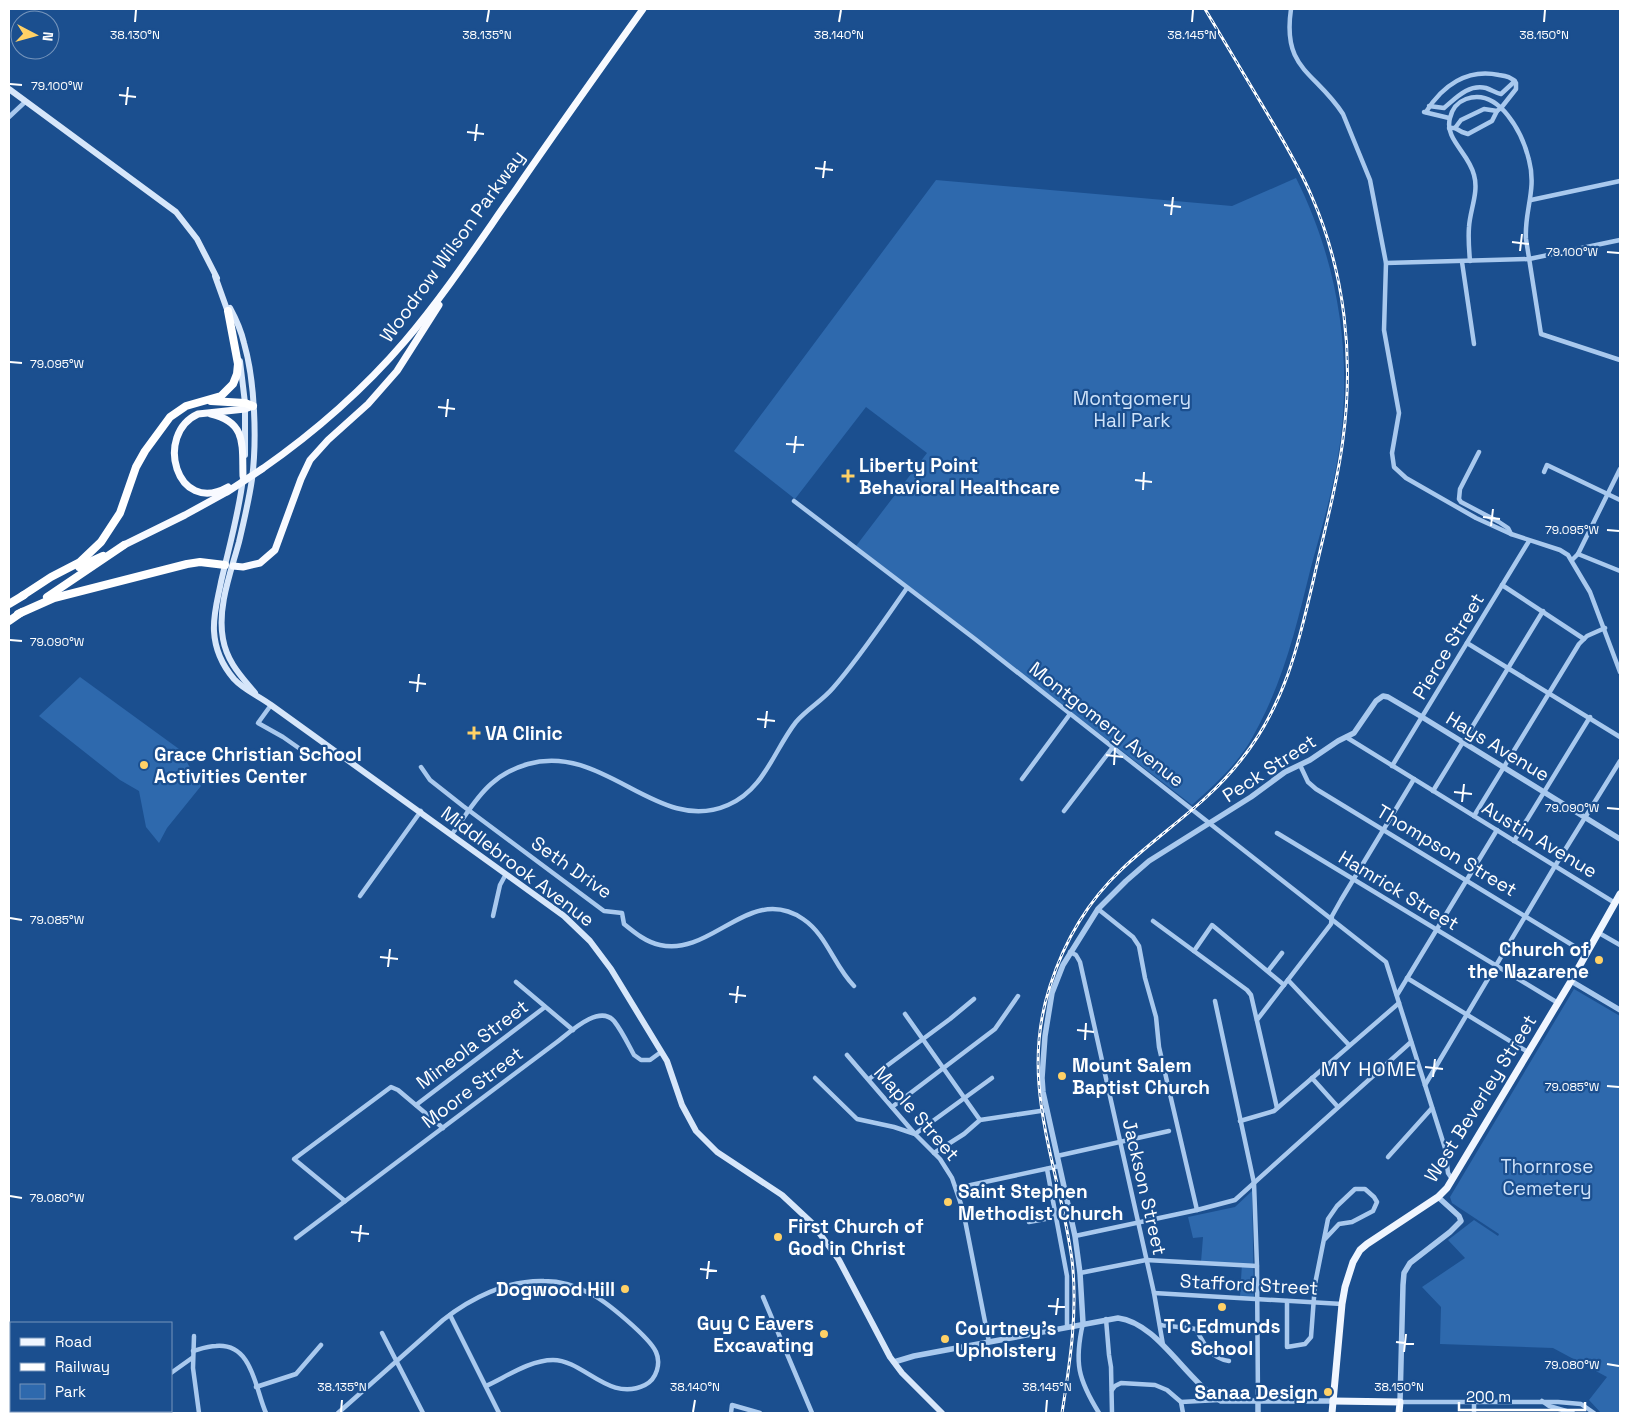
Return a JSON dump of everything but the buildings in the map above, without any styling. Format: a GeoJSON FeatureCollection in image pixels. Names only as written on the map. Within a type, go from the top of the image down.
{"type":"FeatureCollection","features":[{"type":"Feature","properties":{"kind":"highway","name":"Woodrow Wilson Parkway"},"geometry":{"type":"LineString","coordinates":[[227,489],[278,458],[329,418],[380,369],[415,328],[469,255],[643,9]]}},
{"type":"Feature","properties":{"kind":"highway"},"geometry":{"type":"LineString","coordinates":[[18,614],[54,598],[187,564],[200,562],[229,566],[251,566],[260,563],[275,550],[301,479],[310,460],[328,440],[368,404],[397,371],[456,279],[469,255]]}},
{"type":"Feature","properties":{"kind":"highway"},"geometry":{"type":"LineString","coordinates":[[9,604],[80,562],[101,542],[120,512],[136,467],[152,440],[170,417],[179,410],[194,403],[221,396],[228,391],[237,374],[238,364],[228,311]]}},
{"type":"Feature","properties":{"kind":"highway"},"geometry":{"type":"LineString","coordinates":[[206,401],[248,406]]}},
{"type":"Feature","properties":{"kind":"highway"},"geometry":{"type":"LineString","coordinates":[[227,489],[213,494],[201,494],[185,485],[177,471],[175,441],[178,433],[191,418],[248,406]]}},
{"type":"Feature","properties":{"kind":"highway"},"geometry":{"type":"LineString","coordinates":[[209,413],[230,421],[239,431],[242,441],[244,476]]}},
{"type":"Feature","properties":{"kind":"highway"},"geometry":{"type":"LineString","coordinates":[[22,596],[185,515],[227,489]]}},
{"type":"Feature","properties":{"kind":"highway"},"geometry":{"type":"LineString","coordinates":[[9,621],[124,545]]}},
{"type":"Feature","properties":{"kind":"main road"},"geometry":{"type":"LineString","coordinates":[[9,89],[176,212],[197,239],[240,328],[250,372],[244,476],[229,566]]}},
{"type":"Feature","properties":{"kind":"main road"},"geometry":{"type":"LineString","coordinates":[[215,276],[239,349],[248,406]]}},
{"type":"Feature","properties":{"kind":"main road","name":"Middlebrook Avenue"},"geometry":{"type":"LineString","coordinates":[[248,406],[253,464],[242,525],[229,566],[222,615],[226,653],[234,667],[256,694]]}},
{"type":"Feature","properties":{"kind":"main road","name":"Middlebrook Avenue"},"geometry":{"type":"LineString","coordinates":[[229,566],[222,578],[214,622],[214,637],[225,667],[235,680],[245,690],[256,694],[271,704],[452,834],[571,922],[590,941],[611,969],[661,1052],[669,1067],[685,1113],[696,1130],[717,1152],[775,1189],[812,1223],[839,1260],[863,1308],[894,1362],[942,1413]]}},
{"type":"Feature","properties":{"kind":"main road","name":"West Beverley Street"},"geometry":{"type":"LineString","coordinates":[[1332,1413],[1342,1304],[1351,1268],[1360,1250],[1438,1197],[1452,1179],[1571,981],[1620,894]]}},
{"type":"Feature","properties":{"kind":"main road"},"geometry":{"type":"LineString","coordinates":[[1333,1401],[1400,1402],[1399,1413]]}},
{"type":"Feature","properties":{"kind":"street"},"geometry":{"type":"LineString","coordinates":[[1291,9],[1289,38],[1293,52],[1304,69],[1339,106],[1344,114],[1364,162],[1374,200],[1386,263],[1384,330],[1399,413],[1392,456],[1396,470],[1447,503],[1511,534],[1560,550],[1568,555],[1590,592],[1620,672]]}},
{"type":"Feature","properties":{"kind":"street"},"geometry":{"type":"LineString","coordinates":[[1449,128],[1455,128],[1468,134],[1492,121],[1516,89],[1515,81],[1511,77],[1484,73],[1470,75],[1458,80],[1444,89],[1424,112],[1450,118]]}},
{"type":"Feature","properties":{"kind":"street"},"geometry":{"type":"LineString","coordinates":[[1430,106],[1444,108],[1459,94],[1474,89],[1484,88],[1501,94],[1515,81]]}},
{"type":"Feature","properties":{"kind":"street"},"geometry":{"type":"LineString","coordinates":[[1470,262],[1468,228],[1476,181],[1468,159],[1453,139],[1449,128],[1452,110],[1458,103],[1474,97],[1487,98],[1500,109],[1523,142],[1529,160],[1532,179],[1531,200],[1525,233],[1540,334],[1620,360]]}},
{"type":"Feature","properties":{"kind":"street"},"geometry":{"type":"LineString","coordinates":[[9,117],[25,102]]}},
{"type":"Feature","properties":{"kind":"street"},"geometry":{"type":"LineString","coordinates":[[1455,128],[1460,121],[1484,109],[1500,109]]}},
{"type":"Feature","properties":{"kind":"street"},"geometry":{"type":"LineString","coordinates":[[1531,200],[1620,181]]}},
{"type":"Feature","properties":{"kind":"street"},"geometry":{"type":"LineString","coordinates":[[1386,263],[1529,259],[1620,240]]}},
{"type":"Feature","properties":{"kind":"street"},"geometry":{"type":"LineString","coordinates":[[1462,262],[1474,344]]}},
{"type":"Feature","properties":{"kind":"street"},"geometry":{"type":"LineString","coordinates":[[1479,452],[1460,489],[1458,498],[1461,502],[1505,526],[1511,534]]}},
{"type":"Feature","properties":{"kind":"street"},"geometry":{"type":"LineString","coordinates":[[1544,472],[1547,466],[1620,500]]}},
{"type":"Feature","properties":{"kind":"street"},"geometry":{"type":"LineString","coordinates":[[1572,560],[1578,554],[1620,469]]}},
{"type":"Feature","properties":{"kind":"street","name":"Montgomery Avenue"},"geometry":{"type":"LineString","coordinates":[[794,501],[1113,747],[1208,824],[1386,962],[1445,1148],[1449,1166],[1448,1173],[1452,1179]]}},
{"type":"Feature","properties":{"kind":"street","name":"Pierce Street"},"geometry":{"type":"LineString","coordinates":[[1392,766],[1529,541]]}},
{"type":"Feature","properties":{"kind":"street"},"geometry":{"type":"LineString","coordinates":[[1578,554],[1620,572]]}},
{"type":"Feature","properties":{"kind":"street"},"geometry":{"type":"LineString","coordinates":[[1502,585],[1584,638]]}},
{"type":"Feature","properties":{"kind":"street"},"geometry":{"type":"LineString","coordinates":[[452,834],[488,787],[507,772],[530,763],[551,760],[585,766],[664,804],[684,811],[712,810],[734,802],[746,795],[756,784],[797,721],[835,686],[908,588]]}},
{"type":"Feature","properties":{"kind":"street"},"geometry":{"type":"LineString","coordinates":[[1433,791],[1543,611]]}},
{"type":"Feature","properties":{"kind":"street"},"geometry":{"type":"LineString","coordinates":[[1474,816],[1579,644],[1584,638],[1605,628]]}},
{"type":"Feature","properties":{"kind":"street"},"geometry":{"type":"LineString","coordinates":[[1467,643],[1620,737]]}},
{"type":"Feature","properties":{"kind":"street","name":"Hays Avenue"},"geometry":{"type":"LineString","coordinates":[[1384,696],[1422,717],[1620,839]]}},
{"type":"Feature","properties":{"kind":"street","name":"Peck Street"},"geometry":{"type":"LineString","coordinates":[[1083,1324],[1080,1273],[1075,1236],[1047,1110],[1042,1078],[1047,1020],[1059,972],[1098,910],[1141,867],[1256,794],[1286,772],[1354,733],[1376,701],[1384,696]]}},
{"type":"Feature","properties":{"kind":"street"},"geometry":{"type":"LineString","coordinates":[[271,704],[258,723],[303,751]]}},
{"type":"Feature","properties":{"kind":"street"},"geometry":{"type":"LineString","coordinates":[[1022,779],[1070,714]]}},
{"type":"Feature","properties":{"kind":"street"},"geometry":{"type":"LineString","coordinates":[[1514,841],[1590,717]]}},
{"type":"Feature","properties":{"kind":"street","name":"Austin Avenue"},"geometry":{"type":"LineString","coordinates":[[1346,737],[1615,903]]}},
{"type":"Feature","properties":{"kind":"street"},"geometry":{"type":"LineString","coordinates":[[1064,811],[1113,747]]}},
{"type":"Feature","properties":{"kind":"street"},"geometry":{"type":"LineString","coordinates":[[1425,1086],[1555,866],[1620,761]]}},
{"type":"Feature","properties":{"kind":"street","name":"Thompson Street"},"geometry":{"type":"LineString","coordinates":[[1300,765],[1308,782],[1316,788],[1586,954]]}},
{"type":"Feature","properties":{"kind":"street","name":"Seth Drive"},"geometry":{"type":"LineString","coordinates":[[421,767],[430,780],[468,811],[604,911],[622,913],[624,924],[651,942],[670,946],[685,945],[696,942],[753,912],[782,910],[798,916],[814,928],[846,978],[854,986]]}},
{"type":"Feature","properties":{"kind":"street"},"geometry":{"type":"LineString","coordinates":[[1257,1020],[1331,924],[1332,916],[1414,780]]}},
{"type":"Feature","properties":{"kind":"street"},"geometry":{"type":"LineString","coordinates":[[360,896],[421,812]]}},
{"type":"Feature","properties":{"kind":"street"},"geometry":{"type":"LineString","coordinates":[[1397,995],[1497,830]]}},
{"type":"Feature","properties":{"kind":"street","name":"Hamrick Street"},"geometry":{"type":"LineString","coordinates":[[1277,833],[1558,1003]]}},
{"type":"Feature","properties":{"kind":"street"},"geometry":{"type":"LineString","coordinates":[[493,916],[500,885],[506,874]]}},
{"type":"Feature","properties":{"kind":"street"},"geometry":{"type":"LineString","coordinates":[[1098,910],[1133,936],[1139,946],[1145,978],[1156,1017],[1161,1054],[1197,1210]]}},
{"type":"Feature","properties":{"kind":"street"},"geometry":{"type":"LineString","coordinates":[[1153,921],[1247,990],[1251,995],[1277,1108]]}},
{"type":"Feature","properties":{"kind":"street"},"geometry":{"type":"LineString","coordinates":[[1194,951],[1212,925],[1284,985]]}},
{"type":"Feature","properties":{"kind":"street"},"geometry":{"type":"LineString","coordinates":[[1598,933],[1620,945]]}},
{"type":"Feature","properties":{"kind":"street","name":"Jackson Street"},"geometry":{"type":"LineString","coordinates":[[1070,952],[1080,962],[1154,1293],[1163,1346]]}},
{"type":"Feature","properties":{"kind":"street"},"geometry":{"type":"LineString","coordinates":[[1268,972],[1282,953]]}},
{"type":"Feature","properties":{"kind":"street"},"geometry":{"type":"LineString","coordinates":[[1407,978],[1528,1052]]}},
{"type":"Feature","properties":{"kind":"street"},"geometry":{"type":"LineString","coordinates":[[1288,980],[1349,1045]]}},
{"type":"Feature","properties":{"kind":"street"},"geometry":{"type":"LineString","coordinates":[[1571,981],[1620,1010]]}},
{"type":"Feature","properties":{"kind":"street"},"geometry":{"type":"LineString","coordinates":[[516,982],[572,1030]]}},
{"type":"Feature","properties":{"kind":"street"},"geometry":{"type":"LineString","coordinates":[[892,1107],[997,1027],[1018,996]]}},
{"type":"Feature","properties":{"kind":"street"},"geometry":{"type":"LineString","coordinates":[[868,1079],[950,1019],[974,998]]}},
{"type":"Feature","properties":{"kind":"street"},"geometry":{"type":"LineString","coordinates":[[1215,1002],[1254,1183],[1257,1266],[1258,1413]]}},
{"type":"Feature","properties":{"kind":"street"},"geometry":{"type":"LineString","coordinates":[[1240,1121],[1271,1113],[1399,1004]]}},
{"type":"Feature","properties":{"kind":"street","name":"Mineola Street"},"geometry":{"type":"LineString","coordinates":[[345,1202],[294,1159],[389,1087],[394,1087],[416,1105],[545,1007]]}},
{"type":"Feature","properties":{"kind":"street"},"geometry":{"type":"LineString","coordinates":[[905,1014],[980,1120]]}},
{"type":"Feature","properties":{"kind":"street","name":"Moore Street"},"geometry":{"type":"LineString","coordinates":[[296,1238],[572,1030],[594,1016],[605,1016],[614,1021],[637,1058],[650,1060],[661,1052]]}},
{"type":"Feature","properties":{"kind":"street"},"geometry":{"type":"LineString","coordinates":[[1075,1236],[1235,1200],[1411,1042]]}},
{"type":"Feature","properties":{"kind":"street","name":"Maple Street"},"geometry":{"type":"LineString","coordinates":[[847,1055],[915,1134],[934,1153],[948,1171],[957,1188],[989,1342]]}},
{"type":"Feature","properties":{"kind":"street"},"geometry":{"type":"LineString","coordinates":[[814,1078],[857,1119],[889,1125],[915,1134],[992,1078]]}},
{"type":"Feature","properties":{"kind":"street"},"geometry":{"type":"LineString","coordinates":[[1312,1078],[1338,1107]]}},
{"type":"Feature","properties":{"kind":"street"},"geometry":{"type":"LineString","coordinates":[[416,1105],[443,1128]]}},
{"type":"Feature","properties":{"kind":"street"},"geometry":{"type":"LineString","coordinates":[[1388,1157],[1432,1108]]}},
{"type":"Feature","properties":{"kind":"street"},"geometry":{"type":"LineString","coordinates":[[934,1153],[964,1134],[980,1120],[1047,1110]]}},
{"type":"Feature","properties":{"kind":"street"},"geometry":{"type":"LineString","coordinates":[[1057,1156],[1169,1131]]}},
{"type":"Feature","properties":{"kind":"street"},"geometry":{"type":"LineString","coordinates":[[957,1188],[1060,1166]]}},
{"type":"Feature","properties":{"kind":"street"},"geometry":{"type":"LineString","coordinates":[[1047,1169],[1067,1276],[1067,1326]]}},
{"type":"Feature","properties":{"kind":"street"},"geometry":{"type":"LineString","coordinates":[[1287,1301],[1287,1347],[1302,1345],[1309,1341],[1316,1278],[1324,1240],[1330,1215],[1355,1188],[1365,1188],[1374,1197],[1376,1202],[1373,1211],[1352,1222],[1339,1224],[1324,1240]]}},
{"type":"Feature","properties":{"kind":"street"},"geometry":{"type":"LineString","coordinates":[[1438,1197],[1459,1216],[1460,1221],[1450,1232],[1411,1261],[1405,1271],[1400,1402],[1542,1401],[1580,1404],[1588,1407],[1594,1413]]}},
{"type":"Feature","properties":{"kind":"street"},"geometry":{"type":"LineString","coordinates":[[1029,1222],[1056,1217]]}},
{"type":"Feature","properties":{"kind":"street"},"geometry":{"type":"LineString","coordinates":[[1080,1273],[1146,1260],[1257,1266]]}},
{"type":"Feature","properties":{"kind":"street"},"geometry":{"type":"LineString","coordinates":[[338,1413],[460,1307],[511,1285],[538,1281],[562,1283],[585,1290],[605,1302],[641,1334],[654,1348],[658,1358],[658,1367],[653,1378],[635,1388],[607,1384],[595,1379],[574,1365],[554,1360],[537,1363],[486,1386]]}},
{"type":"Feature","properties":{"kind":"street","name":"Stafford Street"},"geometry":{"type":"LineString","coordinates":[[1154,1293],[1342,1304]]}},
{"type":"Feature","properties":{"kind":"street"},"geometry":{"type":"LineString","coordinates":[[763,1297],[812,1413]]}},
{"type":"Feature","properties":{"kind":"street"},"geometry":{"type":"LineString","coordinates":[[450,1315],[500,1413]]}},
{"type":"Feature","properties":{"kind":"street"},"geometry":{"type":"LineString","coordinates":[[894,1362],[914,1356],[1118,1318],[1130,1321],[1146,1330],[1190,1374],[1220,1400]]}},
{"type":"Feature","properties":{"kind":"street"},"geometry":{"type":"LineString","coordinates":[[1106,1319],[1112,1367],[1112,1413]]}},
{"type":"Feature","properties":{"kind":"street"},"geometry":{"type":"LineString","coordinates":[[1083,1324],[1077,1356],[1078,1367],[1085,1388],[1099,1413]]}},
{"type":"Feature","properties":{"kind":"street"},"geometry":{"type":"LineString","coordinates":[[1160,1325],[1258,1331]]}},
{"type":"Feature","properties":{"kind":"street"},"geometry":{"type":"LineString","coordinates":[[1196,1328],[1210,1352],[1218,1358],[1229,1361]]}},
{"type":"Feature","properties":{"kind":"street"},"geometry":{"type":"LineString","coordinates":[[382,1333],[423,1413]]}},
{"type":"Feature","properties":{"kind":"street"},"geometry":{"type":"LineString","coordinates":[[194,1336],[192,1358],[200,1413]]}},
{"type":"Feature","properties":{"kind":"street"},"geometry":{"type":"LineString","coordinates":[[256,1388],[296,1374],[321,1345]]}},
{"type":"Feature","properties":{"kind":"street"},"geometry":{"type":"LineString","coordinates":[[193,1351],[214,1346],[233,1349],[247,1360],[266,1413]]}},
{"type":"Feature","properties":{"kind":"street"},"geometry":{"type":"LineString","coordinates":[[172,1372],[192,1358]]}},
{"type":"Feature","properties":{"kind":"street"},"geometry":{"type":"LineString","coordinates":[[1112,1390],[1121,1383],[1154,1385],[1168,1391],[1181,1402],[1184,1413]]}},
{"type":"Feature","properties":{"kind":"street"},"geometry":{"type":"LineString","coordinates":[[1181,1402],[1220,1400],[1228,1402],[1333,1401]]}},
{"type":"Feature","properties":{"kind":"street"},"geometry":{"type":"LineString","coordinates":[[1474,1401],[1474,1413]]}},
{"type":"Feature","properties":{"kind":"street"},"geometry":{"type":"LineString","coordinates":[[1542,1401],[1549,1406],[1573,1413]]}},
{"type":"Feature","properties":{"kind":"street"},"geometry":{"type":"LineString","coordinates":[[731,1413],[732,1405],[760,1413]]}},
{"type":"Feature","properties":{"kind":"green space","name":"Montgomery Hall Park"},"geometry":{"type":"Polygon","coordinates":[[[1296,178],[1324,247],[1340,320],[1344,356],[1344,394],[1342,431],[1336,468],[1296,628],[1277,686],[1251,739],[1240,756],[1221,778],[1192,805],[856,546],[927,453],[866,407],[795,499],[734,451],[936,180],[1232,206],[1296,178]]]}},
{"type":"Feature","properties":{"kind":"green space","name":"Grace Christian School Activities Center"},"geometry":{"type":"Polygon","coordinates":[[[80,677],[179,749],[201,786],[167,828],[159,843],[146,827],[139,791],[120,780],[39,716],[80,677]]]}},
{"type":"Feature","properties":{"kind":"green space","name":"Thornrose Cemetery"},"geometry":{"type":"Polygon","coordinates":[[[1574,989],[1620,1016],[1620,1413],[1601,1413],[1589,1400],[1607,1377],[1553,1348],[1440,1344],[1441,1307],[1422,1287],[1465,1258],[1448,1240],[1474,1220],[1498,1236],[1499,1234],[1452,1203],[1450,1197],[1574,989]]]}},
{"type":"Feature","properties":{"kind":"green space"},"geometry":{"type":"Polygon","coordinates":[[[1252,1191],[1254,1298],[1240,1297],[1242,1263],[1201,1262],[1203,1237],[1193,1238],[1188,1217],[1235,1207],[1252,1191]]]}},
{"type":"Feature","properties":{"kind":"railway"},"geometry":{"type":"LineString","coordinates":[[1062,1413],[1074,1318],[1074,1279],[1066,1225],[1044,1124],[1039,1090],[1038,1057],[1041,1022],[1050,986],[1070,938],[1098,895],[1137,855],[1199,804],[1228,776],[1257,737],[1271,714],[1291,665],[1306,614],[1335,485],[1341,454],[1346,408],[1347,346],[1344,316],[1339,285],[1323,226],[1296,163],[1205,9]]}},
{"type":"Feature","properties":{"kind":"place","name":"Liberty Point Behavioral Healthcare"},"geometry":{"type":"Point","coordinates":[848,476]}},
{"type":"Feature","properties":{"kind":"place","name":"VA Clinic"},"geometry":{"type":"Point","coordinates":[474,733]}},
{"type":"Feature","properties":{"kind":"place","name":"Grace Christian School Activities Center"},"geometry":{"type":"Point","coordinates":[144,765]}},
{"type":"Feature","properties":{"kind":"place","name":"Church of the Nazarene"},"geometry":{"type":"Point","coordinates":[1599,960]}},
{"type":"Feature","properties":{"kind":"place","name":"Mount Salem Baptist Church"},"geometry":{"type":"Point","coordinates":[1062,1076]}},
{"type":"Feature","properties":{"kind":"place","name":"Saint Stephen Methodist Church"},"geometry":{"type":"Point","coordinates":[948,1202]}},
{"type":"Feature","properties":{"kind":"place","name":"First Church of God in Christ"},"geometry":{"type":"Point","coordinates":[778,1237]}},
{"type":"Feature","properties":{"kind":"place","name":"Dogwood Hill"},"geometry":{"type":"Point","coordinates":[625,1289]}},
{"type":"Feature","properties":{"kind":"place","name":"T C Edmunds School"},"geometry":{"type":"Point","coordinates":[1222,1307]}},
{"type":"Feature","properties":{"kind":"place","name":"Guy C Eavers Excavating"},"geometry":{"type":"Point","coordinates":[824,1334]}},
{"type":"Feature","properties":{"kind":"place","name":"Courtney's Upholstery"},"geometry":{"type":"Point","coordinates":[945,1339]}},
{"type":"Feature","properties":{"kind":"place","name":"Sanaa Design"},"geometry":{"type":"Point","coordinates":[1328,1392]}},
{"type":"Feature","properties":{"kind":"district","name":"MY HOME"},"geometry":{"type":"Point","coordinates":[1369,1069]}}]}
